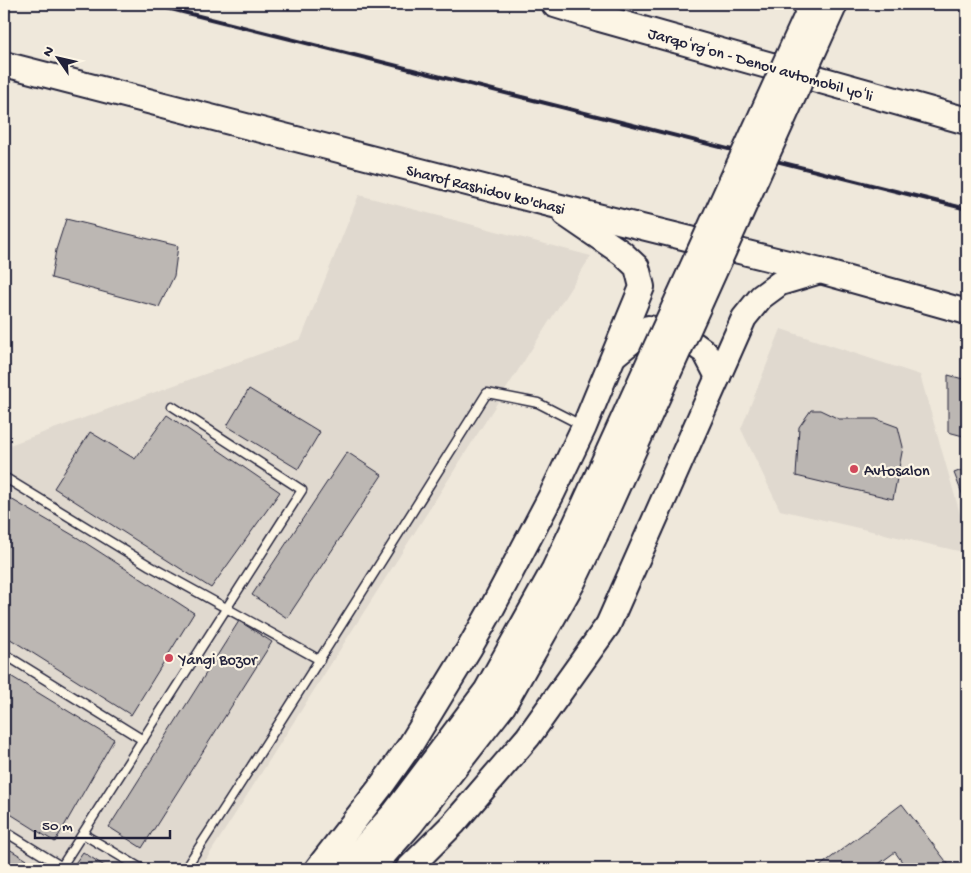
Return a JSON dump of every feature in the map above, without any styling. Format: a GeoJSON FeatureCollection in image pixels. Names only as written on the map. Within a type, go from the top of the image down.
{"type":"FeatureCollection","features":[{"type":"Feature","properties":{"kind":"highway","name":"Jarqoʻrgʻon - Denov avtomobil yoʻli"},"geometry":{"type":"LineString","coordinates":[[555,4],[967,121]]}},
{"type":"Feature","properties":{"kind":"main road"},"geometry":{"type":"LineString","coordinates":[[371,869],[411,824],[503,706],[573,582],[585,532],[812,4]]}},
{"type":"Feature","properties":{"kind":"main road"},"geometry":{"type":"LineString","coordinates":[[344,869],[394,812],[486,691],[554,569],[585,532],[835,4]]}},
{"type":"Feature","properties":{"kind":"main road","name":"Sharof Rashidov ko'chasi"},"geometry":{"type":"LineString","coordinates":[[4,64],[553,206],[820,271],[967,312]]}},
{"type":"Feature","properties":{"kind":"main road"},"geometry":{"type":"LineString","coordinates":[[317,869],[411,744],[469,649],[540,518],[584,427],[642,287],[636,267],[622,253],[553,206]]}},
{"type":"Feature","properties":{"kind":"main road"},"geometry":{"type":"LineString","coordinates":[[408,869],[454,823],[528,737],[608,625],[744,318],[761,297],[780,283],[820,271]]}},
{"type":"Feature","properties":{"kind":"main road"},"geometry":{"type":"LineString","coordinates":[[614,356],[648,328],[677,332],[705,352],[718,377]]}},
{"type":"Feature","properties":{"kind":"lane"},"geometry":{"type":"LineString","coordinates":[[185,869],[320,660],[487,393],[538,403],[584,427]]}},
{"type":"Feature","properties":{"kind":"lane"},"geometry":{"type":"LineString","coordinates":[[4,831],[61,868],[302,490],[172,406]]}},
{"type":"Feature","properties":{"kind":"lane"},"geometry":{"type":"LineString","coordinates":[[4,477],[150,566],[320,660]]}},
{"type":"Feature","properties":{"kind":"lane"},"geometry":{"type":"LineString","coordinates":[[4,654],[143,740]]}},
{"type":"Feature","properties":{"kind":"lane"},"geometry":{"type":"LineString","coordinates":[[82,834],[142,869]]}},
{"type":"Feature","properties":{"kind":"shaded area","name":"Yangi Bozor"},"geometry":{"type":"Polygon","coordinates":[[[359,195],[591,256],[200,869],[4,869],[4,447],[301,339],[359,195]]]}},
{"type":"Feature","properties":{"kind":"shaded area","name":"Avtosalon"},"geometry":{"type":"Polygon","coordinates":[[[781,329],[920,375],[967,538],[967,553],[780,510],[741,429],[781,329]]]}},
{"type":"Feature","properties":{"kind":"building"},"geometry":{"type":"Polygon","coordinates":[[[66,219],[178,246],[174,276],[159,307],[51,278],[56,250],[66,219]]]}},
{"type":"Feature","properties":{"kind":"building"},"geometry":{"type":"Polygon","coordinates":[[[948,375],[967,380],[967,437],[948,432],[948,375]]]}},
{"type":"Feature","properties":{"kind":"building"},"geometry":{"type":"Polygon","coordinates":[[[249,389],[320,432],[298,469],[227,426],[249,389]]]}},
{"type":"Feature","properties":{"kind":"building"},"geometry":{"type":"Polygon","coordinates":[[[811,410],[820,410],[839,419],[876,419],[898,427],[903,447],[893,499],[796,476],[799,427],[811,410]]]}},
{"type":"Feature","properties":{"kind":"building"},"geometry":{"type":"Polygon","coordinates":[[[167,415],[280,492],[211,588],[54,488],[90,432],[135,459],[167,415]]]}},
{"type":"Feature","properties":{"kind":"building"},"geometry":{"type":"Polygon","coordinates":[[[347,452],[382,475],[287,618],[252,595],[347,452]]]}},
{"type":"Feature","properties":{"kind":"building"},"geometry":{"type":"Polygon","coordinates":[[[967,468],[967,506],[954,473],[967,468]]]}},
{"type":"Feature","properties":{"kind":"building"},"geometry":{"type":"Polygon","coordinates":[[[4,495],[78,538],[194,613],[131,715],[4,635],[4,495]]]}},
{"type":"Feature","properties":{"kind":"building"},"geometry":{"type":"Polygon","coordinates":[[[239,621],[272,642],[142,848],[109,827],[239,621]]]}},
{"type":"Feature","properties":{"kind":"building"},"geometry":{"type":"Polygon","coordinates":[[[4,672],[114,739],[55,842],[4,810],[4,672]]]}},
{"type":"Feature","properties":{"kind":"building"},"geometry":{"type":"Polygon","coordinates":[[[902,804],[952,869],[907,869],[895,852],[872,869],[816,869],[902,804]]]}},
{"type":"Feature","properties":{"kind":"building"},"geometry":{"type":"Polygon","coordinates":[[[4,846],[42,869],[4,869],[4,846]]]}},
{"type":"Feature","properties":{"kind":"building"},"geometry":{"type":"Polygon","coordinates":[[[83,852],[109,869],[71,869],[83,852]]]}},
{"type":"Feature","properties":{"kind":"railway"},"geometry":{"type":"LineString","coordinates":[[151,4],[967,209]]}},
{"type":"Feature","properties":{"kind":"place","name":"Avtosalon"},"geometry":{"type":"Point","coordinates":[854,469]}},
{"type":"Feature","properties":{"kind":"place","name":"Yangi Bozor"},"geometry":{"type":"Point","coordinates":[169,658]}}]}
